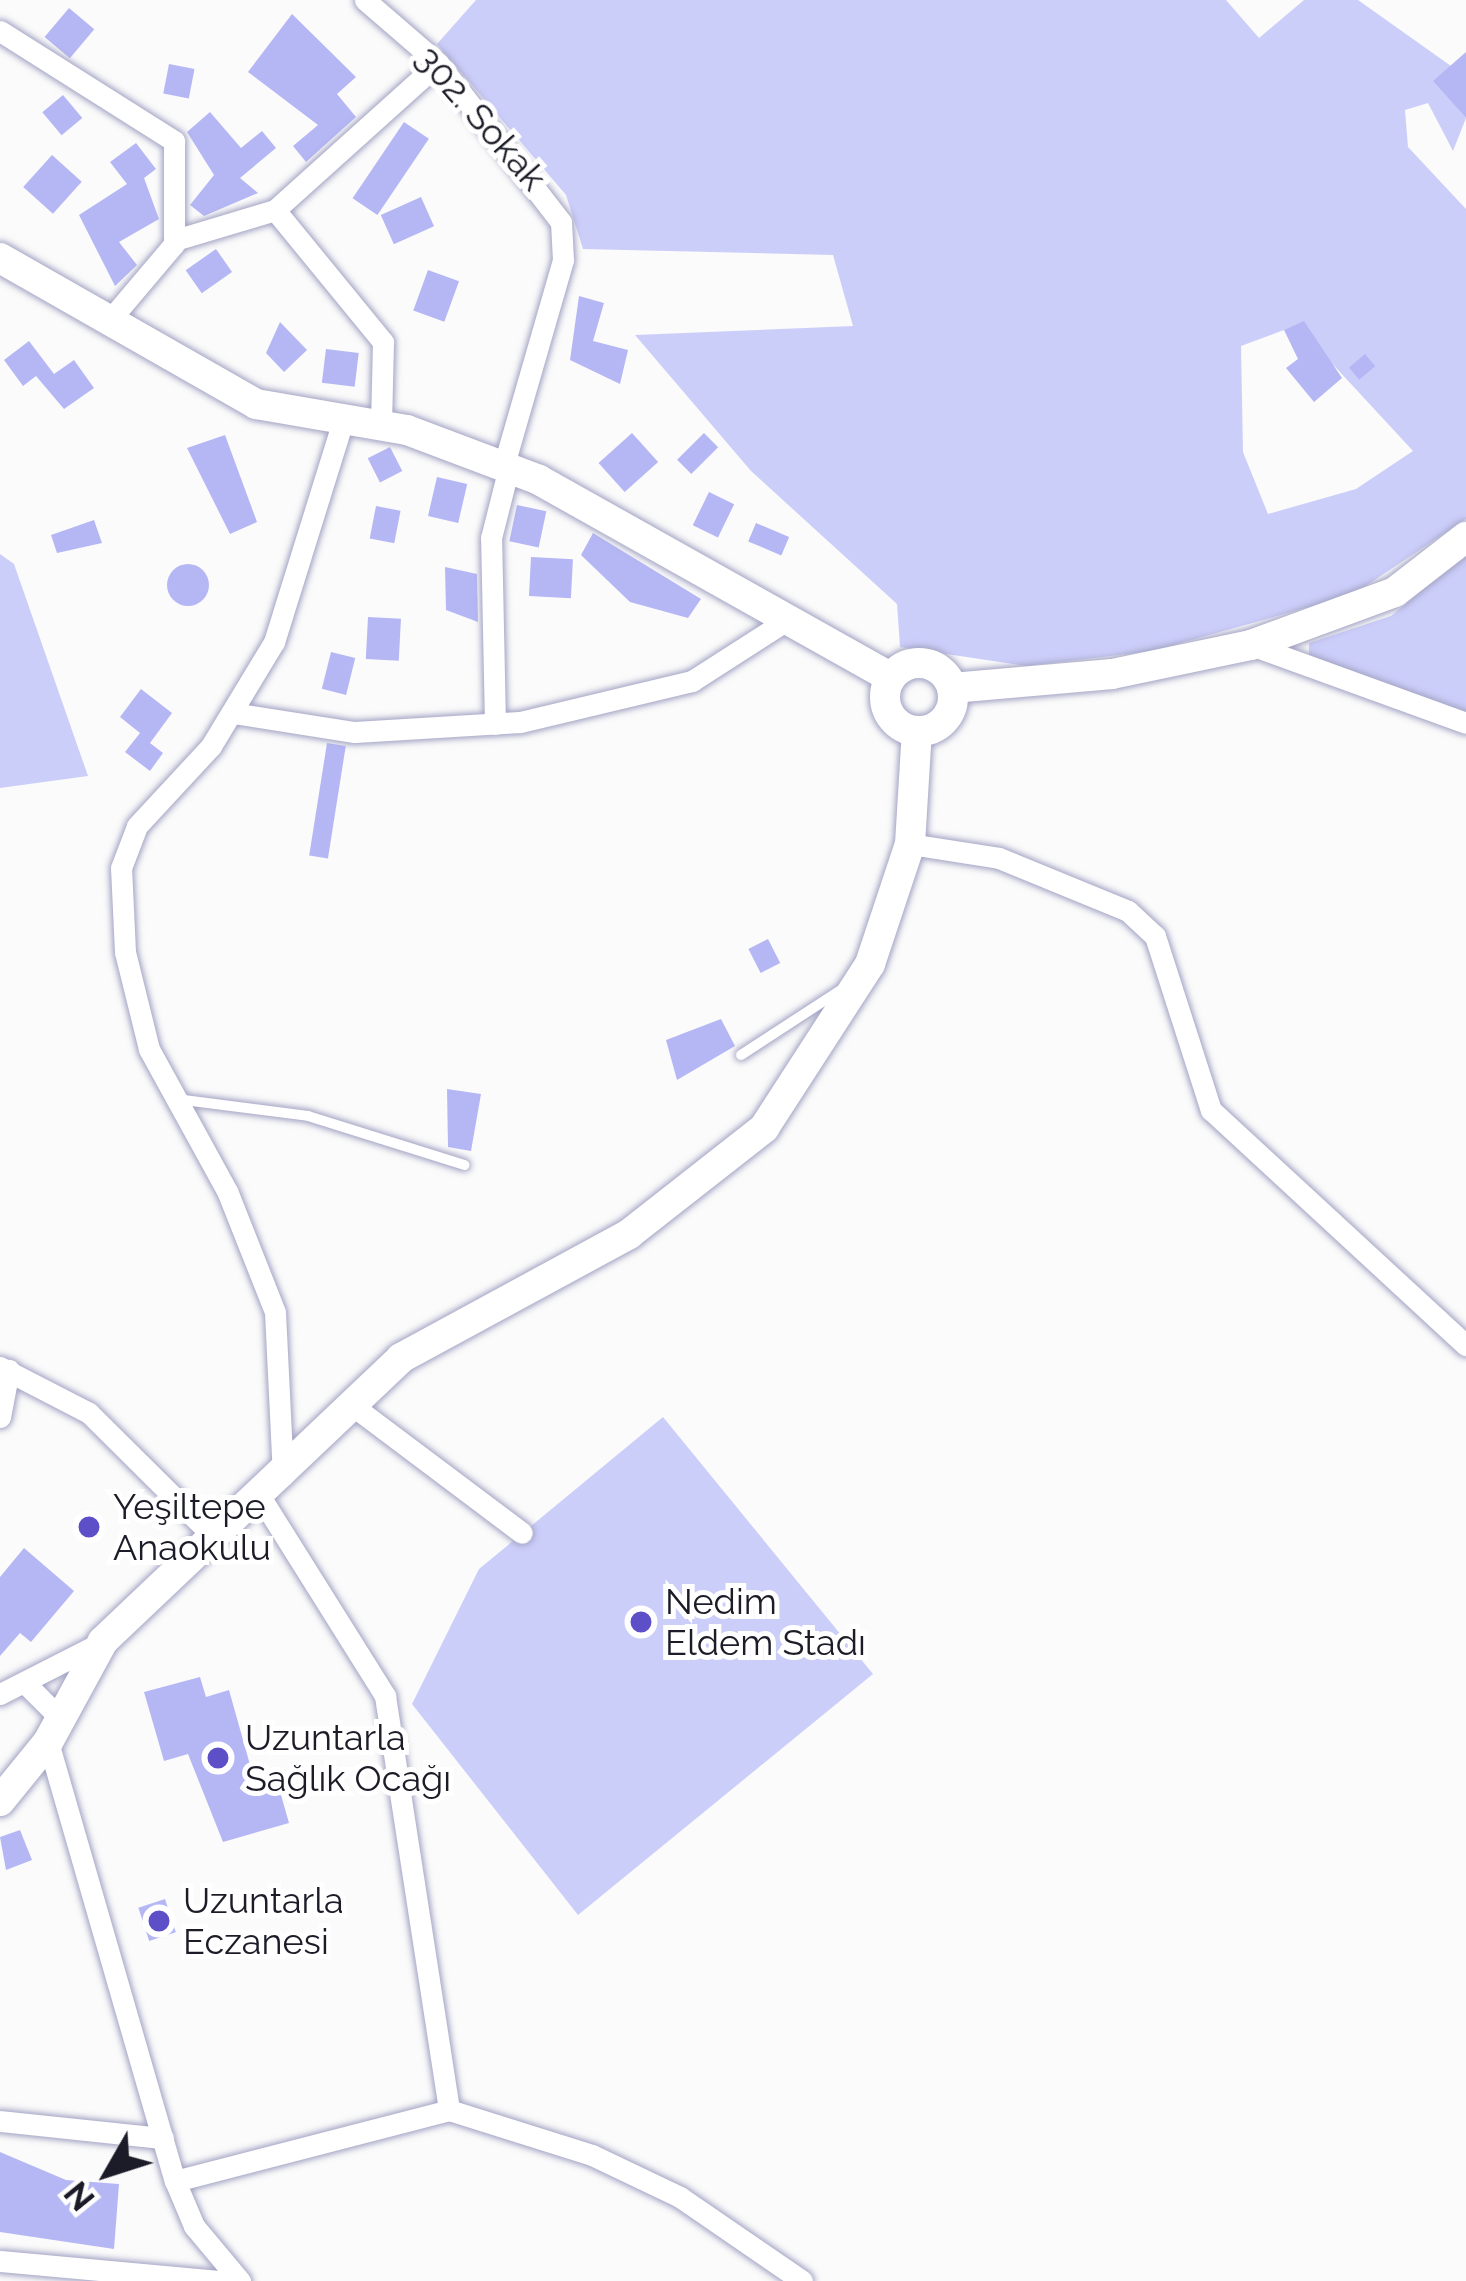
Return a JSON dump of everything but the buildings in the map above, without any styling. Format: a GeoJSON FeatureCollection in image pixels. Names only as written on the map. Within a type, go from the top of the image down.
{"type":"FeatureCollection","features":[{"type":"Feature","properties":{"kind":"street","name":"302. Sokak"},"geometry":{"type":"LineString","coordinates":[[365,0],[438,63],[536,177],[564,239],[490,538],[495,724]]}},
{"type":"Feature","properties":{"kind":"street"},"geometry":{"type":"LineString","coordinates":[[0,31],[174,141],[175,240]]}},
{"type":"Feature","properties":{"kind":"street"},"geometry":{"type":"LineString","coordinates":[[114,316],[175,240],[275,210],[438,63]]}},
{"type":"Feature","properties":{"kind":"street"},"geometry":{"type":"LineString","coordinates":[[275,210],[383,342],[381,425]]}},
{"type":"Feature","properties":{"kind":"street"},"geometry":{"type":"LineString","coordinates":[[0,258],[114,316],[256,404],[342,424],[381,425],[506,466],[890,677],[929,664],[952,688]]}},
{"type":"Feature","properties":{"kind":"street"},"geometry":{"type":"LineString","coordinates":[[342,424],[291,600],[233,713],[137,826],[121,868],[135,1000],[275,1312],[272,1487],[386,1696],[448,2110]]}},
{"type":"Feature","properties":{"kind":"street"},"geometry":{"type":"LineString","coordinates":[[952,688],[1112,674],[1251,645],[1395,592],[1466,537]]}},
{"type":"Feature","properties":{"kind":"street"},"geometry":{"type":"LineString","coordinates":[[233,713],[355,732],[495,724],[692,681],[787,620]]}},
{"type":"Feature","properties":{"kind":"street"},"geometry":{"type":"LineString","coordinates":[[1251,645],[1466,723]]}},
{"type":"Feature","properties":{"kind":"street"},"geometry":{"type":"LineString","coordinates":[[890,677],[889,712],[917,731]]}},
{"type":"Feature","properties":{"kind":"street"},"geometry":{"type":"LineString","coordinates":[[917,731],[946,718],[952,688]]}},
{"type":"Feature","properties":{"kind":"street"},"geometry":{"type":"LineString","coordinates":[[0,1694],[103,1641],[440,1329],[629,1234],[737,1156],[816,1060],[865,975],[910,844],[917,731]]}},
{"type":"Feature","properties":{"kind":"street"},"geometry":{"type":"LineString","coordinates":[[910,844],[999,858],[1128,911],[1155,936],[1211,1110],[1466,1345]]}},
{"type":"Feature","properties":{"kind":"street"},"geometry":{"type":"LineString","coordinates":[[0,1417],[5,1369],[89,1413],[215,1538]]}},
{"type":"Feature","properties":{"kind":"street"},"geometry":{"type":"LineString","coordinates":[[353,1406],[522,1533]]}},
{"type":"Feature","properties":{"kind":"street"},"geometry":{"type":"LineString","coordinates":[[0,1801],[54,1730],[103,1641]]}},
{"type":"Feature","properties":{"kind":"street"},"geometry":{"type":"LineString","coordinates":[[25,1683],[54,1730],[175,2181],[194,2226],[241,2281]]}},
{"type":"Feature","properties":{"kind":"street"},"geometry":{"type":"LineString","coordinates":[[175,2181],[448,2110],[592,2155],[680,2197],[802,2281]]}},
{"type":"Feature","properties":{"kind":"street"},"geometry":{"type":"LineString","coordinates":[[0,2121],[163,2138]]}},
{"type":"Feature","properties":{"kind":"street"},"geometry":{"type":"LineString","coordinates":[[0,2260],[219,2281]]}},
{"type":"Feature","properties":{"kind":"lane"},"geometry":{"type":"LineString","coordinates":[[741,1054],[865,975]]}},
{"type":"Feature","properties":{"kind":"lane"},"geometry":{"type":"LineString","coordinates":[[176,1100],[308,1117],[464,1165]]}},
{"type":"Feature","properties":{"kind":"shaded area"},"geometry":{"type":"Polygon","coordinates":[[[476,0],[1226,0],[1259,38],[1304,0],[1358,0],[1451,66],[1434,81],[1466,118],[1453,151],[1428,103],[1405,110],[1408,147],[1466,209],[1466,519],[1352,595],[1152,651],[1026,666],[900,647],[897,604],[751,471],[635,335],[853,326],[833,255],[583,249],[566,195],[437,44],[476,0]],[[1284,330],[1241,346],[1243,452],[1268,514],[1356,489],[1413,451],[1315,345],[1284,330]]]}},
{"type":"Feature","properties":{"kind":"shaded area"},"geometry":{"type":"Polygon","coordinates":[[[0,554],[14,564],[88,776],[0,788],[0,554]]]}},
{"type":"Feature","properties":{"kind":"shaded area"},"geometry":{"type":"Polygon","coordinates":[[[1466,554],[1466,713],[1309,655],[1309,643],[1391,616],[1466,554]]]}},
{"type":"Feature","properties":{"kind":"shaded area","name":"Nedim Eldem Stadı"},"geometry":{"type":"Polygon","coordinates":[[[663,1417],[873,1674],[578,1915],[412,1704],[479,1569],[663,1417]]]}},
{"type":"Feature","properties":{"kind":"place","name":"Yeşiltepe Anaokulu"},"geometry":{"type":"Point","coordinates":[89,1527]}},
{"type":"Feature","properties":{"kind":"place","name":"Nedim Eldem Stadı"},"geometry":{"type":"Point","coordinates":[641,1622]}},
{"type":"Feature","properties":{"kind":"place","name":"Uzuntarla Sağlık Ocağı"},"geometry":{"type":"Point","coordinates":[218,1758]}},
{"type":"Feature","properties":{"kind":"place","name":"Uzuntarla Eczanesi"},"geometry":{"type":"Point","coordinates":[159,1921]}}]}
